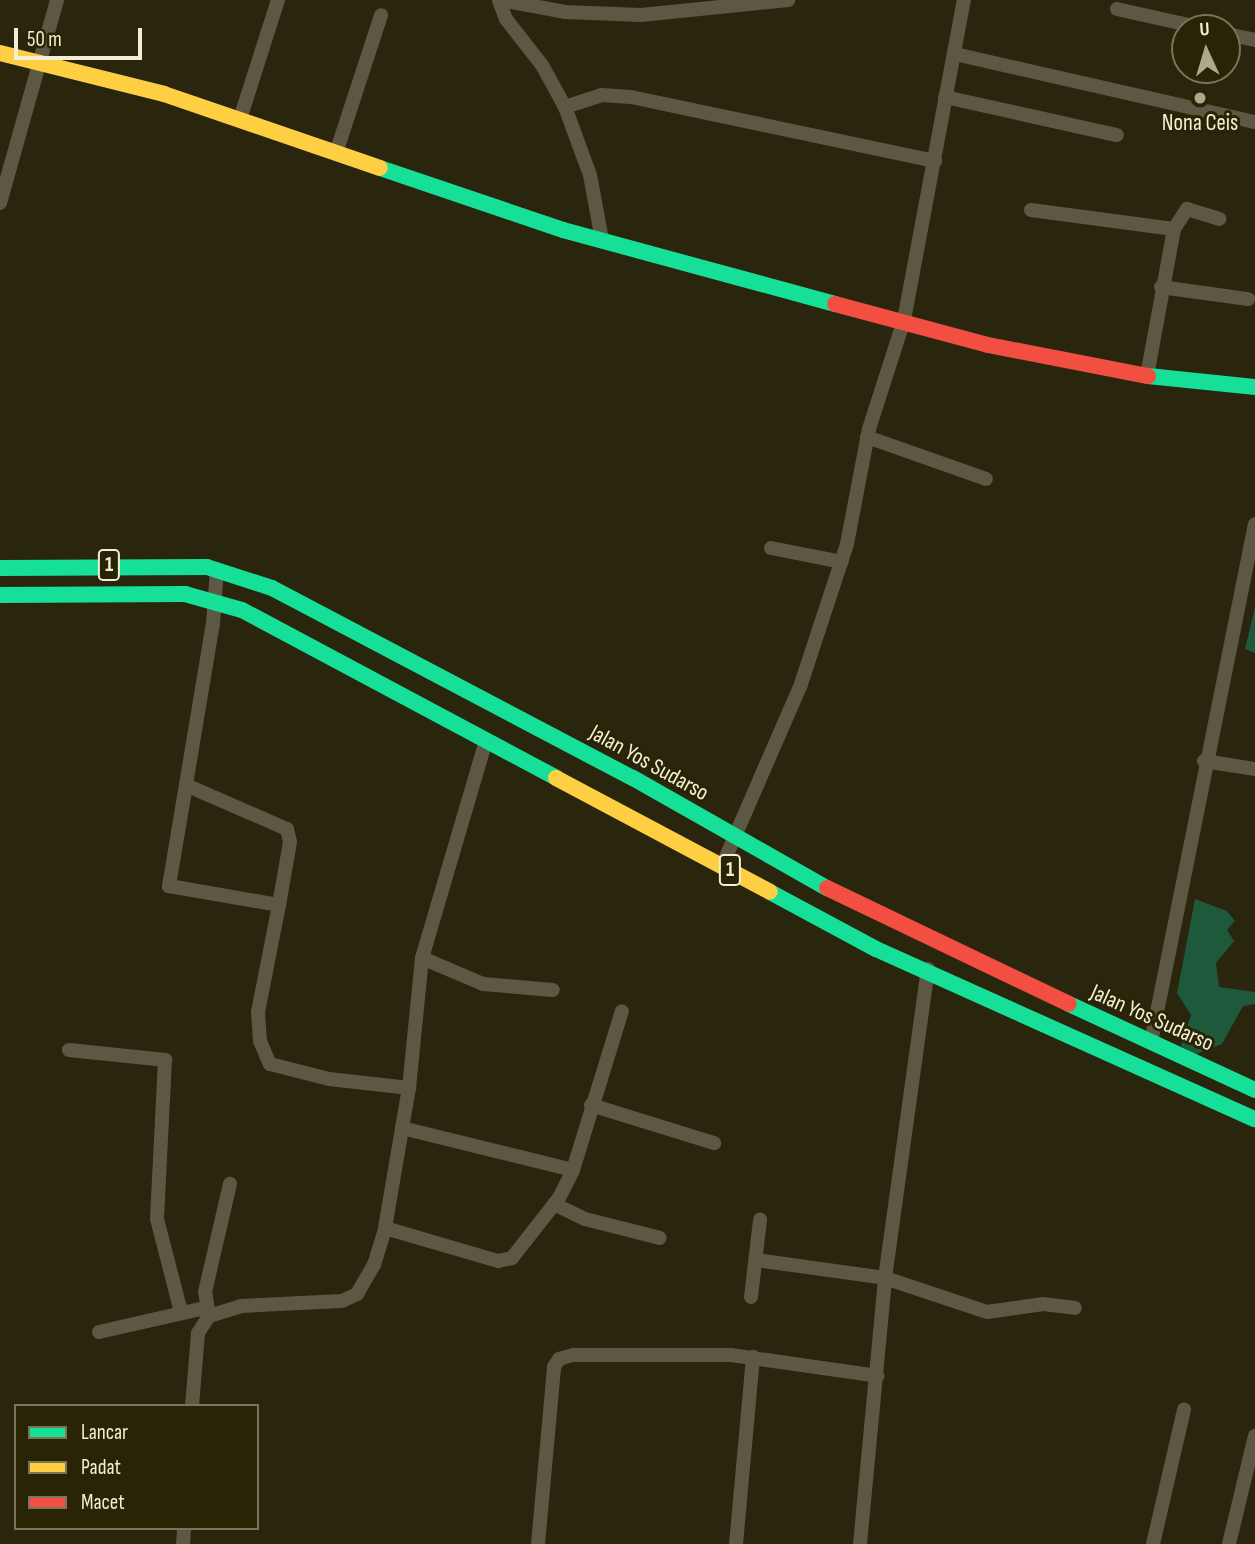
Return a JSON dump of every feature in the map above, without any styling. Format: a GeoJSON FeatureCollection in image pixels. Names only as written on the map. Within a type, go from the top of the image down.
{"type":"FeatureCollection","features":[{"type":"Feature","properties":{"kind":"main road"},"geometry":{"type":"LineString","coordinates":[[0,53],[40,66],[164,94],[601,240],[904,320],[988,345],[1147,376],[1255,387]]}},
{"type":"Feature","properties":{"kind":"main road","name":"Jalan Yos Sudarso"},"geometry":{"type":"LineString","coordinates":[[0,568],[152,565],[217,569],[272,588],[633,778],[737,840],[899,926],[1255,1090]]}},
{"type":"Feature","properties":{"kind":"main road","name":"Jalan Yos Sudarso"},"geometry":{"type":"LineString","coordinates":[[0,595],[172,594],[215,600],[289,632],[486,741],[876,949],[928,969],[1255,1119]]}},
{"type":"Feature","properties":{"kind":"street"},"geometry":{"type":"LineString","coordinates":[[0,203],[57,0]]}},
{"type":"Feature","properties":{"kind":"street"},"geometry":{"type":"LineString","coordinates":[[240,119],[278,0]]}},
{"type":"Feature","properties":{"kind":"street"},"geometry":{"type":"LineString","coordinates":[[601,240],[590,175],[565,107],[542,65],[506,19],[500,0],[565,12],[641,15],[788,0]]}},
{"type":"Feature","properties":{"kind":"street"},"geometry":{"type":"LineString","coordinates":[[722,866],[737,840],[802,684],[842,562],[867,438],[904,320],[964,0]]}},
{"type":"Feature","properties":{"kind":"street"},"geometry":{"type":"LineString","coordinates":[[1117,9],[1171,21]]}},
{"type":"Feature","properties":{"kind":"street"},"geometry":{"type":"LineString","coordinates":[[336,153],[381,15]]}},
{"type":"Feature","properties":{"kind":"street"},"geometry":{"type":"LineString","coordinates":[[955,54],[1255,122]]}},
{"type":"Feature","properties":{"kind":"street"},"geometry":{"type":"LineString","coordinates":[[565,107],[601,95],[632,97],[935,161]]}},
{"type":"Feature","properties":{"kind":"street"},"geometry":{"type":"LineString","coordinates":[[945,97],[1117,135]]}},
{"type":"Feature","properties":{"kind":"street"},"geometry":{"type":"LineString","coordinates":[[1147,376],[1161,287],[1174,229],[1187,209],[1220,219]]}},
{"type":"Feature","properties":{"kind":"street"},"geometry":{"type":"LineString","coordinates":[[1031,210],[1174,229]]}},
{"type":"Feature","properties":{"kind":"street"},"geometry":{"type":"LineString","coordinates":[[1161,287],[1248,299]]}},
{"type":"Feature","properties":{"kind":"street"},"geometry":{"type":"LineString","coordinates":[[867,438],[986,478]]}},
{"type":"Feature","properties":{"kind":"street"},"geometry":{"type":"LineString","coordinates":[[1150,1042],[1204,761],[1255,524]]}},
{"type":"Feature","properties":{"kind":"street"},"geometry":{"type":"LineString","coordinates":[[771,548],[842,562]]}},
{"type":"Feature","properties":{"kind":"street"},"geometry":{"type":"LineString","coordinates":[[217,569],[215,600],[188,786],[169,887],[279,905]]}},
{"type":"Feature","properties":{"kind":"street"},"geometry":{"type":"LineString","coordinates":[[99,1332],[181,1312],[207,1312],[241,1306],[350,1298],[365,1286],[385,1228],[409,1088],[422,958],[486,741]]}},
{"type":"Feature","properties":{"kind":"street"},"geometry":{"type":"LineString","coordinates":[[1204,761],[1255,769]]}},
{"type":"Feature","properties":{"kind":"street"},"geometry":{"type":"LineString","coordinates":[[188,786],[287,829],[290,842],[258,1012],[260,1041],[270,1064],[329,1079],[409,1088]]}},
{"type":"Feature","properties":{"kind":"street"},"geometry":{"type":"LineString","coordinates":[[422,958],[483,984],[553,990]]}},
{"type":"Feature","properties":{"kind":"street"},"geometry":{"type":"LineString","coordinates":[[860,1544],[878,1376],[885,1278],[928,969]]}},
{"type":"Feature","properties":{"kind":"street"},"geometry":{"type":"LineString","coordinates":[[385,1228],[506,1262],[554,1204],[573,1170],[622,1011]]}},
{"type":"Feature","properties":{"kind":"street"},"geometry":{"type":"LineString","coordinates":[[69,1050],[165,1060],[157,1219],[181,1312]]}},
{"type":"Feature","properties":{"kind":"street"},"geometry":{"type":"LineString","coordinates":[[591,1105],[714,1143]]}},
{"type":"Feature","properties":{"kind":"street"},"geometry":{"type":"LineString","coordinates":[[402,1128],[573,1170]]}},
{"type":"Feature","properties":{"kind":"street"},"geometry":{"type":"LineString","coordinates":[[192,1404],[198,1333],[207,1312],[230,1184]]}},
{"type":"Feature","properties":{"kind":"street"},"geometry":{"type":"LineString","coordinates":[[554,1204],[585,1219],[660,1238]]}},
{"type":"Feature","properties":{"kind":"street"},"geometry":{"type":"LineString","coordinates":[[751,1297],[760,1220]]}},
{"type":"Feature","properties":{"kind":"street"},"geometry":{"type":"LineString","coordinates":[[756,1260],[885,1278],[987,1312],[1043,1304],[1075,1308]]}},
{"type":"Feature","properties":{"kind":"street"},"geometry":{"type":"LineString","coordinates":[[538,1544],[554,1367],[559,1359],[573,1355],[753,1357],[878,1376]]}},
{"type":"Feature","properties":{"kind":"street"},"geometry":{"type":"LineString","coordinates":[[736,1544],[753,1357]]}},
{"type":"Feature","properties":{"kind":"street"},"geometry":{"type":"LineString","coordinates":[[1153,1544],[1184,1410]]}},
{"type":"Feature","properties":{"kind":"street"},"geometry":{"type":"LineString","coordinates":[[1229,1544],[1255,1436]]}},
{"type":"Feature","properties":{"kind":"green space"},"geometry":{"type":"Polygon","coordinates":[[[1255,607],[1255,653],[1245,649],[1255,607]]]}},
{"type":"Feature","properties":{"kind":"green space"},"geometry":{"type":"Polygon","coordinates":[[[1195,899],[1227,911],[1235,921],[1227,930],[1234,941],[1216,963],[1219,987],[1255,992],[1255,1004],[1243,1006],[1222,1044],[1194,1055],[1181,1046],[1191,1015],[1177,993],[1195,899]]]}},
{"type":"Feature","properties":{"kind":"traffic: fast"},"geometry":{"type":"LineString","coordinates":[[380,168],[563,230],[835,304]]}},
{"type":"Feature","properties":{"kind":"traffic: fast"},"geometry":{"type":"LineString","coordinates":[[1148,376],[1255,387]]}},
{"type":"Feature","properties":{"kind":"traffic: fast"},"geometry":{"type":"LineString","coordinates":[[0,568],[207,567],[272,588],[633,778],[827,888]]}},
{"type":"Feature","properties":{"kind":"traffic: fast"},"geometry":{"type":"LineString","coordinates":[[0,595],[185,594],[242,610],[556,778]]}},
{"type":"Feature","properties":{"kind":"traffic: fast"},"geometry":{"type":"LineString","coordinates":[[770,892],[876,949],[1255,1119]]}},
{"type":"Feature","properties":{"kind":"traffic: fast"},"geometry":{"type":"LineString","coordinates":[[1069,1004],[1255,1090]]}},
{"type":"Feature","properties":{"kind":"traffic: slow"},"geometry":{"type":"LineString","coordinates":[[0,53],[164,94],[380,168]]}},
{"type":"Feature","properties":{"kind":"traffic: slow"},"geometry":{"type":"LineString","coordinates":[[556,778],[770,892]]}},
{"type":"Feature","properties":{"kind":"traffic: jam"},"geometry":{"type":"LineString","coordinates":[[835,304],[988,345],[1148,376]]}},
{"type":"Feature","properties":{"kind":"traffic: jam"},"geometry":{"type":"LineString","coordinates":[[827,888],[1069,1004]]}},
{"type":"Feature","properties":{"kind":"place","name":"Nona Ceis"},"geometry":{"type":"Point","coordinates":[1200,98]}}]}
